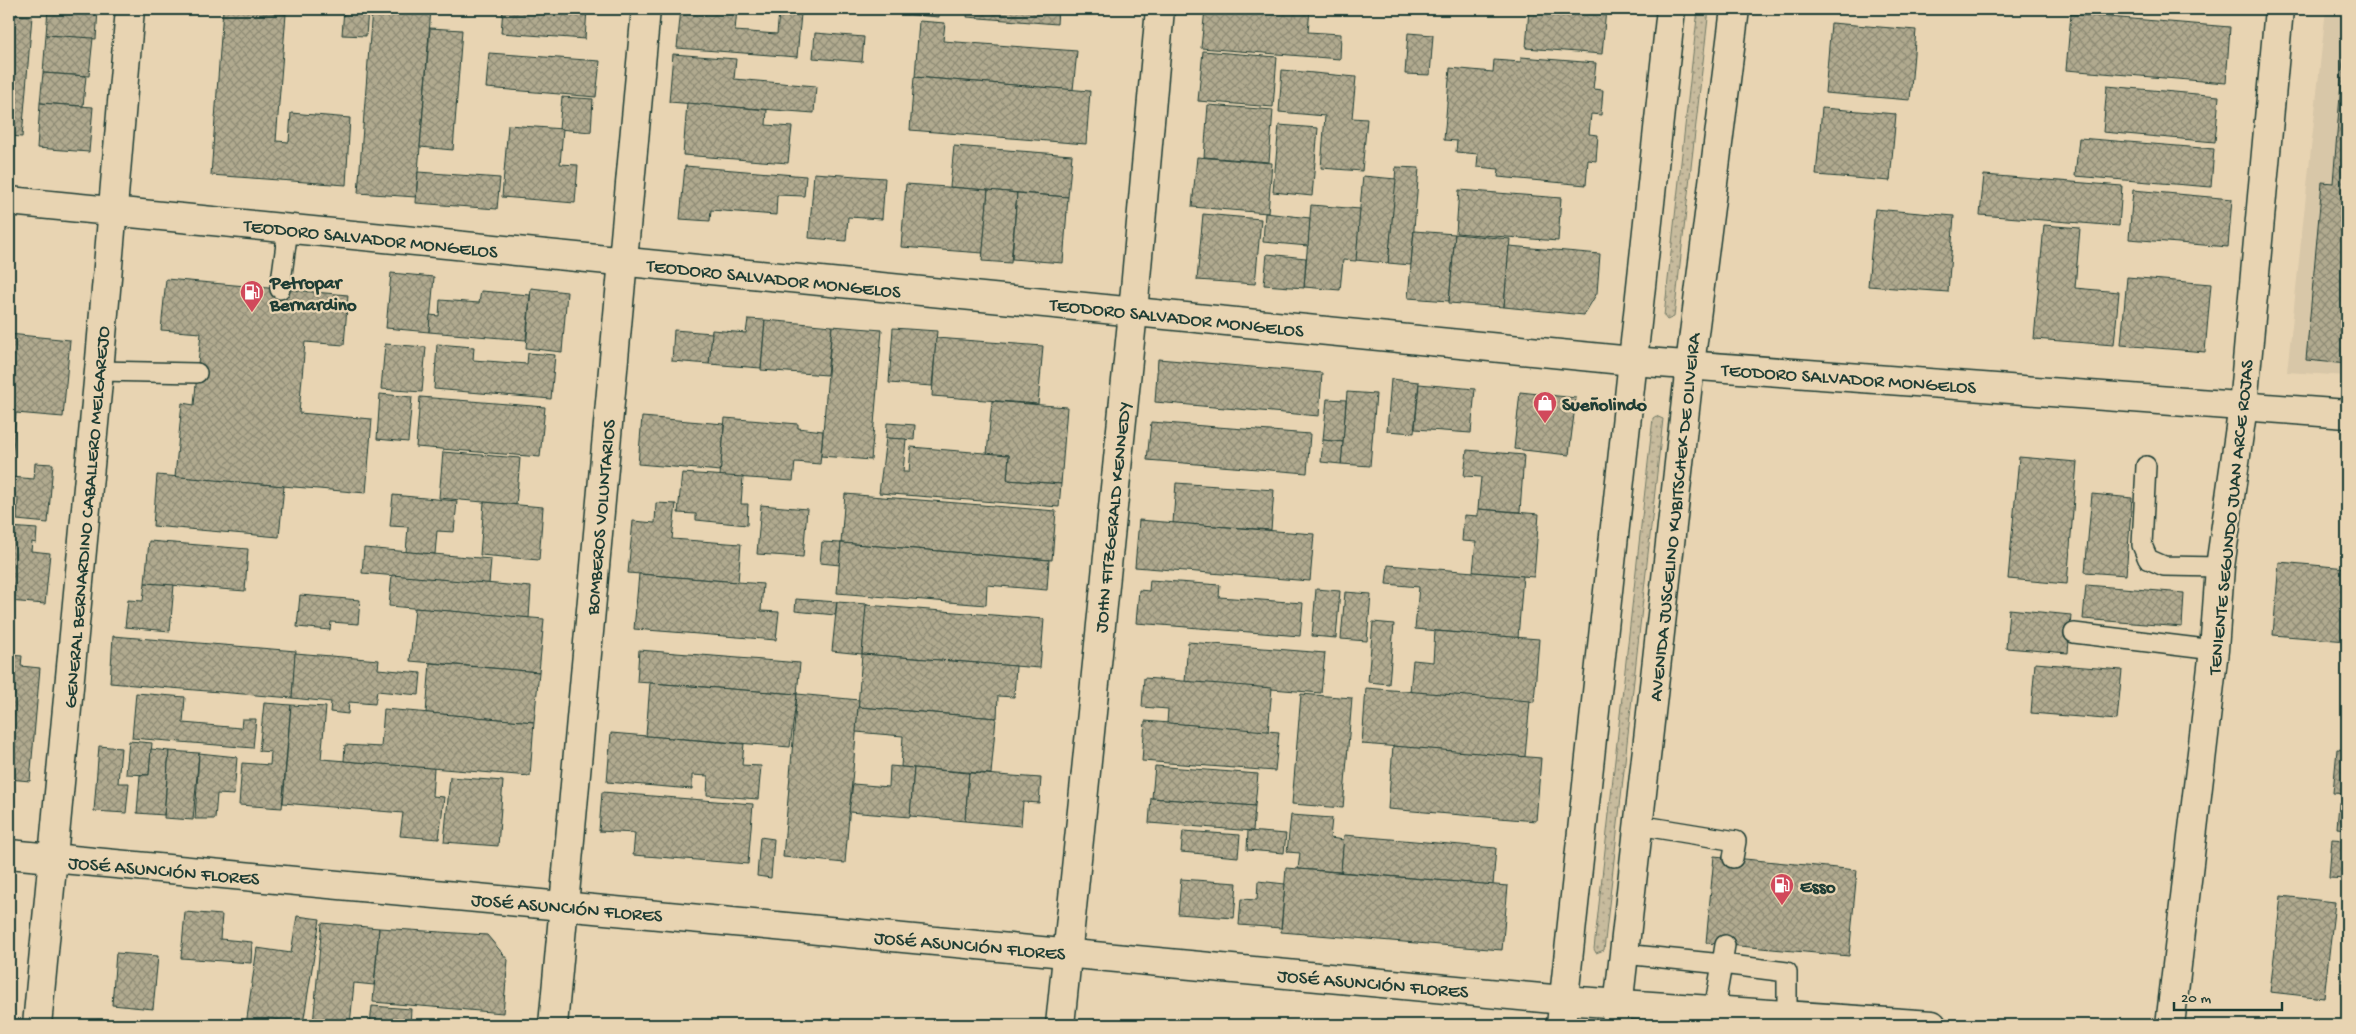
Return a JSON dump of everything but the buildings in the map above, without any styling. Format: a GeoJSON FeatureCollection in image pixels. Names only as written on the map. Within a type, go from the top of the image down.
{"type":"FeatureCollection","features":[{"type":"Feature","properties":{"kind":"street","name":"GENERAL BERNARDINO CABALLERO MELGAREJO"},"geometry":{"type":"LineString","coordinates":[[37,1025],[99,371],[111,212],[130,9]]}},
{"type":"Feature","properties":{"kind":"street","name":"BOMBEROS VOLUNTARIOS"},"geometry":{"type":"LineString","coordinates":[[553,1025],[646,9]]}},
{"type":"Feature","properties":{"kind":"street","name":"JOHN FITZGERALD KENNEDY"},"geometry":{"type":"LineString","coordinates":[[1060,1025],[1133,312],[1160,9]]}},
{"type":"Feature","properties":{"kind":"street"},"geometry":{"type":"LineString","coordinates":[[1562,1013],[1671,9]]}},
{"type":"Feature","properties":{"kind":"street","name":"AVENIDA JUSCELINO KUBITSCHEK DE OLIVEIRA"},"geometry":{"type":"LineString","coordinates":[[1617,1014],[1690,366],[1735,9]]}},
{"type":"Feature","properties":{"kind":"street","name":"TENIENTE SEGUNDO JUAN ARCE ROJAS"},"geometry":{"type":"LineString","coordinates":[[2170,1025],[2214,650],[2220,567],[2243,406],[2279,9]]}},
{"type":"Feature","properties":{"kind":"street","name":"TEODORO SALVADOR MONGELOS"},"geometry":{"type":"LineString","coordinates":[[9,201],[1632,361],[2347,414]]}},
{"type":"Feature","properties":{"kind":"street","name":"JOSÉ ASUNCIÓN FLORES"},"geometry":{"type":"LineString","coordinates":[[9,854],[1066,953],[1562,1013],[1617,1014],[1714,1010],[1915,1025]]}},
{"type":"Feature","properties":{"kind":"lane"},"geometry":{"type":"LineString","coordinates":[[280,289],[288,228]]}},
{"type":"Feature","properties":{"kind":"lane"},"geometry":{"type":"LineString","coordinates":[[99,371],[197,373]]}},
{"type":"Feature","properties":{"kind":"lane"},"geometry":{"type":"LineString","coordinates":[[2146,466],[2142,545],[2148,559],[2164,566],[2220,567]]}},
{"type":"Feature","properties":{"kind":"lane"},"geometry":{"type":"LineString","coordinates":[[2074,633],[2214,650]]}},
{"type":"Feature","properties":{"kind":"lane"},"geometry":{"type":"LineString","coordinates":[[1638,825],[1736,841],[1733,858]]}},
{"type":"Feature","properties":{"kind":"lane"},"geometry":{"type":"LineString","coordinates":[[1714,1010],[1725,945]]}},
{"type":"Feature","properties":{"kind":"lane"},"geometry":{"type":"LineString","coordinates":[[1624,954],[1787,972],[1788,1015]]}},
{"type":"Feature","properties":{"kind":"shaded area"},"geometry":{"type":"Polygon","coordinates":[[[1698,9],[1709,9],[1674,317],[1667,320],[1664,316],[1698,9]]]}},
{"type":"Feature","properties":{"kind":"shaded area"},"geometry":{"type":"Polygon","coordinates":[[[2326,9],[2347,9],[2347,376],[2287,372],[2326,9]]]}},
{"type":"Feature","properties":{"kind":"shaded area"},"geometry":{"type":"Polygon","coordinates":[[[1656,416],[1663,419],[1604,950],[1596,953],[1594,949],[1653,418],[1656,416]]]}},
{"type":"Feature","properties":{"kind":"place","name":"Petropar Bernardino"},"geometry":{"type":"Point","coordinates":[252,313]}},
{"type":"Feature","properties":{"kind":"place","name":"Sueñolindo"},"geometry":{"type":"Point","coordinates":[1545,424]}},
{"type":"Feature","properties":{"kind":"place","name":"Esso"},"geometry":{"type":"Point","coordinates":[1782,906]}}]}
